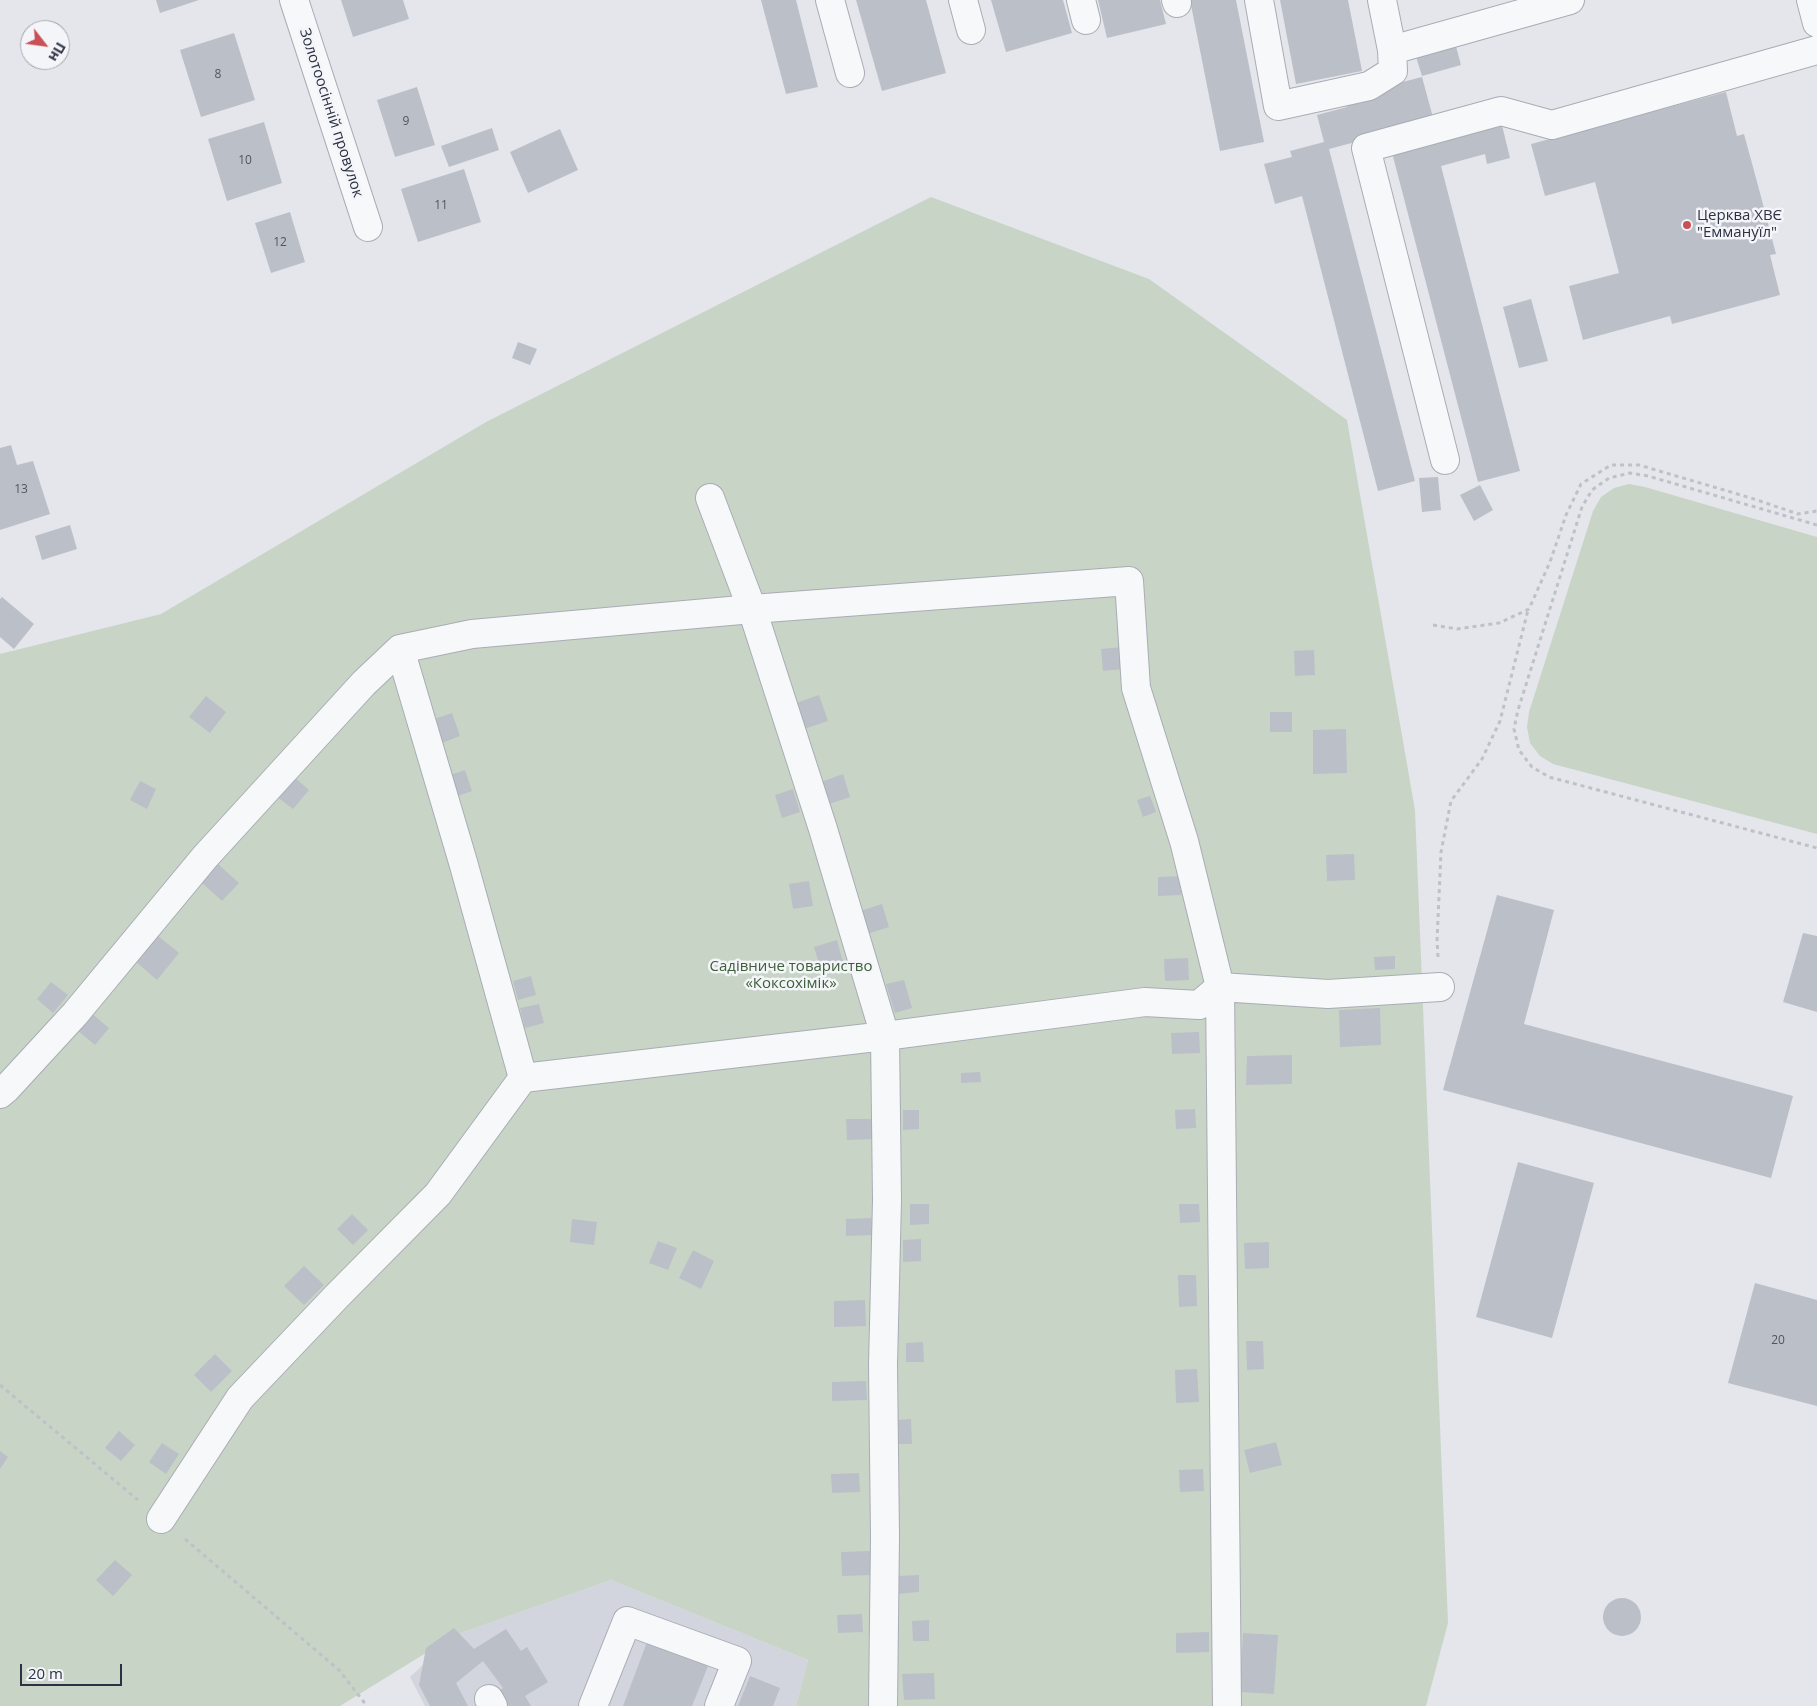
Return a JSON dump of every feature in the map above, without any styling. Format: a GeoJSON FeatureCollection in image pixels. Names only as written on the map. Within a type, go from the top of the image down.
{"type":"FeatureCollection","features":[{"type":"Feature","properties":{"kind":"street","name":"Золотоосінній провулок"},"geometry":{"type":"LineString","coordinates":[[294,0],[368,227]]}},
{"type":"Feature","properties":{"kind":"street"},"geometry":{"type":"LineString","coordinates":[[830,0],[850,73]]}},
{"type":"Feature","properties":{"kind":"street"},"geometry":{"type":"LineString","coordinates":[[963,0],[971,30]]}},
{"type":"Feature","properties":{"kind":"street"},"geometry":{"type":"LineString","coordinates":[[1259,0],[1278,106],[1369,86],[1393,71],[1392,50],[1382,0]]}},
{"type":"Feature","properties":{"kind":"street"},"geometry":{"type":"LineString","coordinates":[[1392,50],[1570,0]]}},
{"type":"Feature","properties":{"kind":"street"},"geometry":{"type":"LineString","coordinates":[[1811,0],[1817,23]]}},
{"type":"Feature","properties":{"kind":"street"},"geometry":{"type":"LineString","coordinates":[[1445,460],[1366,148],[1501,111],[1552,125],[1817,50]]}},
{"type":"Feature","properties":{"kind":"street"},"geometry":{"type":"LineString","coordinates":[[710,498],[752,609],[823,829],[885,1036],[887,1200],[883,1365],[885,1537],[883,1706]]}},
{"type":"Feature","properties":{"kind":"street"},"geometry":{"type":"LineString","coordinates":[[0,1094],[74,1014],[205,857],[364,683],[400,650],[472,634],[752,609],[1129,580],[1136,688],[1184,841],[1220,987],[1227,1706]]}},
{"type":"Feature","properties":{"kind":"street"},"geometry":{"type":"LineString","coordinates":[[400,650],[463,862],[523,1078]]}},
{"type":"Feature","properties":{"kind":"street"},"geometry":{"type":"LineString","coordinates":[[160,1519],[240,1398],[438,1194],[523,1078],[885,1036],[1145,1002],[1199,1005],[1220,987],[1328,994],[1440,987]]}},
{"type":"Feature","properties":{"kind":"street"},"geometry":{"type":"LineString","coordinates":[[593,1706],[626,1621],[737,1661],[719,1706]]}},
{"type":"Feature","properties":{"kind":"path"},"geometry":{"type":"LineString","coordinates":[[1440,987],[1437,942],[1440,852],[1451,801],[1482,759],[1500,721],[1528,610],[1550,562],[1566,515],[1581,484],[1611,465],[1639,466],[1798,514],[1817,511]]}},
{"type":"Feature","properties":{"kind":"path"},"geometry":{"type":"LineString","coordinates":[[1817,525],[1648,476],[1630,473],[1609,478],[1592,490],[1582,507],[1518,710],[1514,730],[1519,750],[1532,767],[1549,777],[1817,848]]}},
{"type":"Feature","properties":{"kind":"path"},"geometry":{"type":"LineString","coordinates":[[1434,625],[1457,630],[1499,623],[1528,610]]}},
{"type":"Feature","properties":{"kind":"path"},"geometry":{"type":"LineString","coordinates":[[0,1385],[339,1670],[367,1706]]}},
{"type":"Feature","properties":{"kind":"shaded area"},"geometry":{"type":"Polygon","coordinates":[[[611,1580],[808,1660],[796,1706],[425,1706],[410,1677],[455,1635],[611,1580]]]}},
{"type":"Feature","properties":{"kind":"green space","name":"Садівниче товариство «Коксохімік»"},"geometry":{"type":"Polygon","coordinates":[[[931,197],[1149,279],[1347,420],[1415,810],[1448,1623],[1426,1706],[796,1706],[808,1660],[611,1580],[455,1635],[340,1706],[0,1706],[0,654],[161,614],[486,422],[931,197]]]}},
{"type":"Feature","properties":{"kind":"green space"},"geometry":{"type":"Polygon","coordinates":[[[1629,484],[1817,537],[1817,834],[1553,764],[1540,756],[1530,743],[1527,727],[1529,712],[1593,511],[1601,497],[1614,488],[1629,484]]]}},
{"type":"Feature","properties":{"kind":"building"},"geometry":{"type":"Polygon","coordinates":[[[156,0],[199,0],[160,13],[156,0]]]}},
{"type":"Feature","properties":{"kind":"building"},"geometry":{"type":"Polygon","coordinates":[[[341,0],[403,0],[409,19],[353,37],[341,0]]]}},
{"type":"Feature","properties":{"kind":"building"},"geometry":{"type":"Polygon","coordinates":[[[761,0],[796,0],[818,87],[786,94],[761,0]]]}},
{"type":"Feature","properties":{"kind":"building"},"geometry":{"type":"Polygon","coordinates":[[[856,0],[926,0],[946,73],[882,91],[856,0]]]}},
{"type":"Feature","properties":{"kind":"building"},"geometry":{"type":"Polygon","coordinates":[[[991,0],[1063,0],[1072,33],[1006,52],[991,0]]]}},
{"type":"Feature","properties":{"kind":"building"},"geometry":{"type":"Polygon","coordinates":[[[1098,0],[1160,0],[1166,24],[1107,38],[1098,0]]]}},
{"type":"Feature","properties":{"kind":"building"},"geometry":{"type":"Polygon","coordinates":[[[1190,0],[1236,0],[1264,142],[1220,151],[1190,0]]]}},
{"type":"Feature","properties":{"kind":"building"},"geometry":{"type":"Polygon","coordinates":[[[1280,0],[1348,0],[1362,71],[1296,84],[1280,0]]]}},
{"type":"Feature","properties":{"kind":"building"},"geometry":{"type":"Polygon","coordinates":[[[234,33],[255,100],[201,117],[180,50],[234,33]]]}},
{"type":"Feature","properties":{"kind":"building"},"geometry":{"type":"Polygon","coordinates":[[[1454,39],[1461,65],[1422,76],[1414,50],[1454,39]]]}},
{"type":"Feature","properties":{"kind":"building"},"geometry":{"type":"Polygon","coordinates":[[[1422,77],[1434,121],[1329,149],[1415,481],[1378,491],[1302,196],[1275,204],[1264,164],[1292,157],[1290,151],[1324,142],[1317,115],[1347,107],[1346,104],[1385,93],[1383,87],[1422,77]]]}},
{"type":"Feature","properties":{"kind":"building"},"geometry":{"type":"Polygon","coordinates":[[[417,87],[435,145],[395,157],[377,100],[417,87]]]}},
{"type":"Feature","properties":{"kind":"building","name":"Церква ХВЄ \"Еммануїл\""},"geometry":{"type":"Polygon","coordinates":[[[1726,92],[1737,136],[1744,134],[1760,193],[1776,254],[1770,255],[1780,295],[1672,324],[1670,316],[1583,340],[1569,286],[1619,273],[1595,182],[1545,196],[1531,144],[1726,92]]]}},
{"type":"Feature","properties":{"kind":"building"},"geometry":{"type":"Polygon","coordinates":[[[1500,117],[1510,158],[1487,164],[1485,154],[1441,166],[1520,471],[1478,482],[1390,145],[1500,117]]]}},
{"type":"Feature","properties":{"kind":"building"},"geometry":{"type":"Polygon","coordinates":[[[264,122],[282,183],[227,201],[208,139],[264,122]]]}},
{"type":"Feature","properties":{"kind":"building"},"geometry":{"type":"Polygon","coordinates":[[[492,128],[499,150],[449,167],[441,146],[492,128]]]}},
{"type":"Feature","properties":{"kind":"building"},"geometry":{"type":"Polygon","coordinates":[[[560,129],[578,170],[528,193],[510,152],[560,129]]]}},
{"type":"Feature","properties":{"kind":"building"},"geometry":{"type":"Polygon","coordinates":[[[464,169],[481,222],[418,242],[401,189],[464,169]]]}},
{"type":"Feature","properties":{"kind":"building"},"geometry":{"type":"Polygon","coordinates":[[[290,212],[305,262],[271,273],[255,223],[290,212]]]}},
{"type":"Feature","properties":{"kind":"building"},"geometry":{"type":"Polygon","coordinates":[[[1531,299],[1548,361],[1519,368],[1503,307],[1531,299]]]}},
{"type":"Feature","properties":{"kind":"building"},"geometry":{"type":"Polygon","coordinates":[[[518,342],[537,349],[530,365],[512,358],[518,342]]]}},
{"type":"Feature","properties":{"kind":"building"},"geometry":{"type":"Polygon","coordinates":[[[11,445],[17,465],[33,461],[50,514],[0,530],[0,448],[11,445]]]}},
{"type":"Feature","properties":{"kind":"building"},"geometry":{"type":"Polygon","coordinates":[[[1438,477],[1441,510],[1422,512],[1419,478],[1438,477]]]}},
{"type":"Feature","properties":{"kind":"building"},"geometry":{"type":"Polygon","coordinates":[[[1480,485],[1493,510],[1474,521],[1460,495],[1480,485]]]}},
{"type":"Feature","properties":{"kind":"building"},"geometry":{"type":"Polygon","coordinates":[[[70,525],[77,549],[42,560],[35,536],[70,525]]]}},
{"type":"Feature","properties":{"kind":"building"},"geometry":{"type":"Polygon","coordinates":[[[2,597],[34,624],[14,649],[0,637],[0,599],[2,597]]]}},
{"type":"Feature","properties":{"kind":"building"},"geometry":{"type":"Polygon","coordinates":[[[1122,647],[1124,669],[1103,671],[1101,649],[1122,647]]]}},
{"type":"Feature","properties":{"kind":"building"},"geometry":{"type":"Polygon","coordinates":[[[1314,650],[1315,675],[1295,676],[1294,651],[1314,650]]]}},
{"type":"Feature","properties":{"kind":"building"},"geometry":{"type":"Polygon","coordinates":[[[819,695],[828,721],[801,730],[793,704],[819,695]]]}},
{"type":"Feature","properties":{"kind":"building"},"geometry":{"type":"Polygon","coordinates":[[[206,696],[226,712],[210,733],[189,717],[206,696]]]}},
{"type":"Feature","properties":{"kind":"building"},"geometry":{"type":"Polygon","coordinates":[[[1270,712],[1292,712],[1292,732],[1270,732],[1270,712]]]}},
{"type":"Feature","properties":{"kind":"building"},"geometry":{"type":"Polygon","coordinates":[[[452,713],[460,736],[442,743],[434,719],[452,713]]]}},
{"type":"Feature","properties":{"kind":"building"},"geometry":{"type":"Polygon","coordinates":[[[1346,729],[1347,773],[1313,774],[1313,730],[1346,729]]]}},
{"type":"Feature","properties":{"kind":"building"},"geometry":{"type":"Polygon","coordinates":[[[465,770],[472,791],[455,797],[447,776],[465,770]]]}},
{"type":"Feature","properties":{"kind":"building"},"geometry":{"type":"Polygon","coordinates":[[[843,774],[850,797],[826,805],[818,783],[843,774]]]}},
{"type":"Feature","properties":{"kind":"building"},"geometry":{"type":"Polygon","coordinates":[[[293,776],[309,790],[293,809],[276,796],[293,776]]]}},
{"type":"Feature","properties":{"kind":"building"},"geometry":{"type":"Polygon","coordinates":[[[140,781],[156,789],[147,809],[130,800],[140,781]]]}},
{"type":"Feature","properties":{"kind":"building"},"geometry":{"type":"Polygon","coordinates":[[[793,789],[800,812],[782,818],[775,795],[793,789]]]}},
{"type":"Feature","properties":{"kind":"building"},"geometry":{"type":"Polygon","coordinates":[[[1150,796],[1156,812],[1143,817],[1137,800],[1150,796]]]}},
{"type":"Feature","properties":{"kind":"building"},"geometry":{"type":"Polygon","coordinates":[[[1354,854],[1355,880],[1327,881],[1326,855],[1354,854]]]}},
{"type":"Feature","properties":{"kind":"building"},"geometry":{"type":"Polygon","coordinates":[[[218,864],[239,883],[222,901],[202,883],[218,864]]]}},
{"type":"Feature","properties":{"kind":"building"},"geometry":{"type":"Polygon","coordinates":[[[1180,876],[1181,895],[1158,896],[1158,877],[1180,876]]]}},
{"type":"Feature","properties":{"kind":"building"},"geometry":{"type":"Polygon","coordinates":[[[809,881],[813,906],[793,909],[789,884],[809,881]]]}},
{"type":"Feature","properties":{"kind":"building"},"geometry":{"type":"Polygon","coordinates":[[[1497,895],[1554,910],[1524,1024],[1793,1096],[1771,1178],[1443,1090],[1497,895]]]}},
{"type":"Feature","properties":{"kind":"building"},"geometry":{"type":"Polygon","coordinates":[[[882,904],[889,927],[867,934],[860,911],[882,904]]]}},
{"type":"Feature","properties":{"kind":"building"},"geometry":{"type":"Polygon","coordinates":[[[1803,933],[1817,936],[1817,1012],[1783,1002],[1803,933]]]}},
{"type":"Feature","properties":{"kind":"building"},"geometry":{"type":"Polygon","coordinates":[[[157,935],[179,953],[157,980],[135,961],[157,935]]]}},
{"type":"Feature","properties":{"kind":"building"},"geometry":{"type":"Polygon","coordinates":[[[837,940],[844,966],[822,973],[814,947],[837,940]]]}},
{"type":"Feature","properties":{"kind":"building"},"geometry":{"type":"Polygon","coordinates":[[[1395,956],[1395,969],[1375,970],[1374,957],[1395,956]]]}},
{"type":"Feature","properties":{"kind":"building"},"geometry":{"type":"Polygon","coordinates":[[[1188,958],[1189,980],[1165,981],[1164,959],[1188,958]]]}},
{"type":"Feature","properties":{"kind":"building"},"geometry":{"type":"Polygon","coordinates":[[[531,976],[536,995],[518,1000],[513,981],[531,976]]]}},
{"type":"Feature","properties":{"kind":"building"},"geometry":{"type":"Polygon","coordinates":[[[904,980],[912,1008],[895,1013],[886,984],[904,980]]]}},
{"type":"Feature","properties":{"kind":"building"},"geometry":{"type":"Polygon","coordinates":[[[51,982],[68,995],[53,1013],[37,999],[51,982]]]}},
{"type":"Feature","properties":{"kind":"building"},"geometry":{"type":"Polygon","coordinates":[[[539,1004],[544,1023],[525,1028],[520,1008],[539,1004]]]}},
{"type":"Feature","properties":{"kind":"building"},"geometry":{"type":"Polygon","coordinates":[[[1380,1008],[1381,1045],[1340,1047],[1339,1010],[1380,1008]]]}},
{"type":"Feature","properties":{"kind":"building"},"geometry":{"type":"Polygon","coordinates":[[[91,1013],[109,1028],[95,1045],[77,1030],[91,1013]]]}},
{"type":"Feature","properties":{"kind":"building"},"geometry":{"type":"Polygon","coordinates":[[[1199,1032],[1200,1053],[1172,1054],[1171,1033],[1199,1032]]]}},
{"type":"Feature","properties":{"kind":"building"},"geometry":{"type":"Polygon","coordinates":[[[1292,1055],[1292,1084],[1246,1085],[1247,1056],[1292,1055]]]}},
{"type":"Feature","properties":{"kind":"building"},"geometry":{"type":"Polygon","coordinates":[[[980,1072],[981,1082],[961,1083],[961,1073],[980,1072]]]}},
{"type":"Feature","properties":{"kind":"building"},"geometry":{"type":"Polygon","coordinates":[[[1195,1109],[1196,1128],[1176,1129],[1175,1110],[1195,1109]]]}},
{"type":"Feature","properties":{"kind":"building"},"geometry":{"type":"Polygon","coordinates":[[[903,1110],[919,1110],[919,1129],[903,1130],[903,1110]]]}},
{"type":"Feature","properties":{"kind":"building"},"geometry":{"type":"Polygon","coordinates":[[[846,1119],[872,1119],[873,1139],[847,1140],[846,1119]]]}},
{"type":"Feature","properties":{"kind":"building"},"geometry":{"type":"Polygon","coordinates":[[[1518,1162],[1594,1183],[1552,1338],[1476,1317],[1518,1162]]]}},
{"type":"Feature","properties":{"kind":"building"},"geometry":{"type":"Polygon","coordinates":[[[910,1204],[929,1204],[929,1224],[910,1225],[910,1204]]]}},
{"type":"Feature","properties":{"kind":"building"},"geometry":{"type":"Polygon","coordinates":[[[1179,1204],[1199,1204],[1200,1222],[1180,1223],[1179,1204]]]}},
{"type":"Feature","properties":{"kind":"building"},"geometry":{"type":"Polygon","coordinates":[[[352,1214],[368,1230],[353,1245],[337,1229],[352,1214]]]}},
{"type":"Feature","properties":{"kind":"building"},"geometry":{"type":"Polygon","coordinates":[[[871,1218],[872,1235],[846,1236],[846,1219],[871,1218]]]}},
{"type":"Feature","properties":{"kind":"building"},"geometry":{"type":"Polygon","coordinates":[[[572,1219],[597,1222],[594,1245],[570,1242],[572,1219]]]}},
{"type":"Feature","properties":{"kind":"building"},"geometry":{"type":"Polygon","coordinates":[[[921,1239],[921,1261],[903,1262],[903,1240],[921,1239]]]}},
{"type":"Feature","properties":{"kind":"building"},"geometry":{"type":"Polygon","coordinates":[[[658,1241],[677,1248],[668,1270],[649,1263],[658,1241]]]}},
{"type":"Feature","properties":{"kind":"building"},"geometry":{"type":"Polygon","coordinates":[[[1269,1242],[1269,1268],[1245,1269],[1244,1243],[1269,1242]]]}},
{"type":"Feature","properties":{"kind":"building"},"geometry":{"type":"Polygon","coordinates":[[[693,1250],[714,1261],[701,1289],[679,1278],[693,1250]]]}},
{"type":"Feature","properties":{"kind":"building"},"geometry":{"type":"Polygon","coordinates":[[[304,1266],[324,1285],[304,1305],[284,1286],[304,1266]]]}},
{"type":"Feature","properties":{"kind":"building"},"geometry":{"type":"Polygon","coordinates":[[[1178,1275],[1196,1275],[1197,1306],[1179,1307],[1178,1275]]]}},
{"type":"Feature","properties":{"kind":"building"},"geometry":{"type":"Polygon","coordinates":[[[1755,1283],[1817,1300],[1817,1406],[1728,1383],[1755,1283]]]}},
{"type":"Feature","properties":{"kind":"building"},"geometry":{"type":"Polygon","coordinates":[[[865,1300],[866,1326],[834,1327],[834,1301],[865,1300]]]}},
{"type":"Feature","properties":{"kind":"building"},"geometry":{"type":"Polygon","coordinates":[[[1246,1341],[1263,1341],[1264,1369],[1247,1370],[1246,1341]]]}},
{"type":"Feature","properties":{"kind":"building"},"geometry":{"type":"Polygon","coordinates":[[[923,1342],[924,1362],[906,1362],[906,1343],[923,1342]]]}},
{"type":"Feature","properties":{"kind":"building"},"geometry":{"type":"Polygon","coordinates":[[[215,1354],[232,1371],[211,1392],[194,1375],[215,1354]]]}},
{"type":"Feature","properties":{"kind":"building"},"geometry":{"type":"Polygon","coordinates":[[[1197,1369],[1199,1402],[1176,1403],[1175,1370],[1197,1369]]]}},
{"type":"Feature","properties":{"kind":"building"},"geometry":{"type":"Polygon","coordinates":[[[866,1381],[867,1400],[832,1401],[832,1382],[866,1381]]]}},
{"type":"Feature","properties":{"kind":"building"},"geometry":{"type":"Polygon","coordinates":[[[911,1419],[912,1444],[898,1444],[897,1420],[911,1419]]]}},
{"type":"Feature","properties":{"kind":"building"},"geometry":{"type":"Polygon","coordinates":[[[119,1431],[135,1445],[121,1461],[105,1448],[119,1431]]]}},
{"type":"Feature","properties":{"kind":"building"},"geometry":{"type":"Polygon","coordinates":[[[1276,1442],[1282,1465],[1250,1473],[1244,1450],[1276,1442]]]}},
{"type":"Feature","properties":{"kind":"building"},"geometry":{"type":"Polygon","coordinates":[[[162,1443],[179,1454],[166,1474],[149,1462],[162,1443]]]}},
{"type":"Feature","properties":{"kind":"building"},"geometry":{"type":"Polygon","coordinates":[[[0,1451],[8,1457],[0,1469],[0,1451]]]}},
{"type":"Feature","properties":{"kind":"building"},"geometry":{"type":"Polygon","coordinates":[[[1203,1469],[1204,1491],[1180,1492],[1179,1470],[1203,1469]]]}},
{"type":"Feature","properties":{"kind":"building"},"geometry":{"type":"Polygon","coordinates":[[[859,1473],[860,1492],[832,1493],[831,1474],[859,1473]]]}},
{"type":"Feature","properties":{"kind":"building"},"geometry":{"type":"Polygon","coordinates":[[[870,1551],[871,1575],[842,1576],[841,1552],[870,1551]]]}},
{"type":"Feature","properties":{"kind":"building"},"geometry":{"type":"Polygon","coordinates":[[[115,1560],[132,1575],[113,1596],[96,1580],[115,1560]]]}},
{"type":"Feature","properties":{"kind":"building"},"geometry":{"type":"Polygon","coordinates":[[[919,1575],[919,1592],[897,1594],[896,1576],[919,1575]]]}},
{"type":"Feature","properties":{"kind":"building"},"geometry":{"type":"Polygon","coordinates":[[[1622,1598],[1635,1604],[1641,1617],[1635,1630],[1622,1636],[1609,1630],[1603,1617],[1609,1604],[1622,1598]]]}},
{"type":"Feature","properties":{"kind":"building"},"geometry":{"type":"Polygon","coordinates":[[[862,1614],[863,1632],[838,1633],[837,1615],[862,1614]]]}},
{"type":"Feature","properties":{"kind":"building"},"geometry":{"type":"Polygon","coordinates":[[[929,1620],[929,1641],[913,1641],[912,1621],[929,1620]]]}},
{"type":"Feature","properties":{"kind":"building"},"geometry":{"type":"Polygon","coordinates":[[[454,1628],[474,1649],[506,1629],[521,1651],[527,1647],[548,1682],[525,1696],[531,1706],[507,1706],[498,1692],[503,1688],[483,1661],[456,1683],[468,1706],[430,1706],[419,1685],[426,1648],[454,1628]]]}},
{"type":"Feature","properties":{"kind":"building"},"geometry":{"type":"Polygon","coordinates":[[[1209,1632],[1209,1652],[1176,1653],[1176,1633],[1209,1632]]]}},
{"type":"Feature","properties":{"kind":"building"},"geometry":{"type":"Polygon","coordinates":[[[1243,1633],[1278,1635],[1274,1694],[1240,1692],[1243,1633]]]}},
{"type":"Feature","properties":{"kind":"building"},"geometry":{"type":"Polygon","coordinates":[[[647,1642],[708,1666],[692,1706],[623,1706],[647,1642]]]}},
{"type":"Feature","properties":{"kind":"building"},"geometry":{"type":"Polygon","coordinates":[[[934,1673],[935,1699],[904,1700],[902,1674],[934,1673]]]}},
{"type":"Feature","properties":{"kind":"building"},"geometry":{"type":"Polygon","coordinates":[[[750,1676],[780,1688],[773,1706],[738,1706],[750,1676]]]}},
{"type":"Feature","properties":{"kind":"place","name":"Церква ХВЄ \"Еммануїл\""},"geometry":{"type":"Point","coordinates":[1687,225]}}]}
